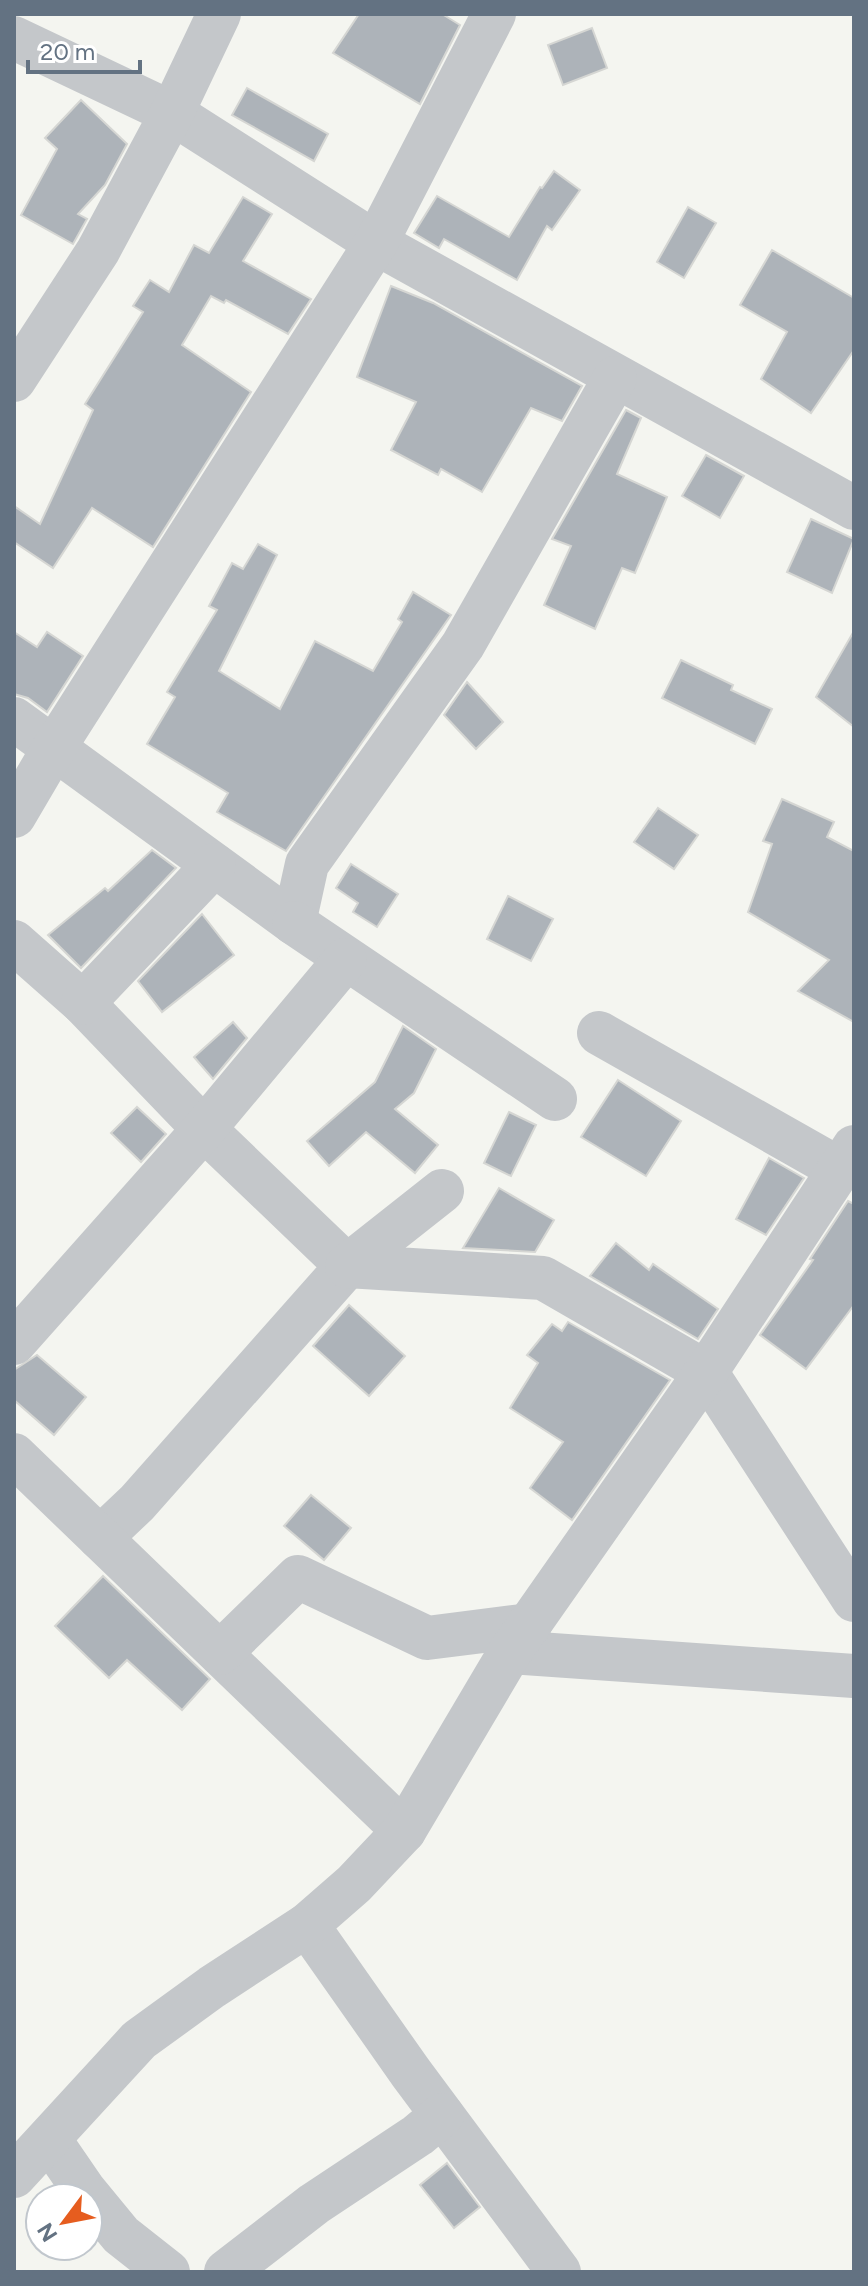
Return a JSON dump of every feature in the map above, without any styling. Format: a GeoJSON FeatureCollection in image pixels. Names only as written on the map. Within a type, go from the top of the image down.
{"type":"FeatureCollection","features":[{"type":"Feature","properties":{"kind":"street"},"geometry":{"type":"LineString","coordinates":[[14,380],[98,251],[172,113],[219,14]]}},
{"type":"Feature","properties":{"kind":"street"},"geometry":{"type":"LineString","coordinates":[[14,816],[54,748],[376,243],[494,14]]}},
{"type":"Feature","properties":{"kind":"street"},"geometry":{"type":"LineString","coordinates":[[14,38],[172,113],[376,243],[854,508]]}},
{"type":"Feature","properties":{"kind":"street"},"geometry":{"type":"LineString","coordinates":[[294,923],[307,864],[463,645],[615,378]]}},
{"type":"Feature","properties":{"kind":"street"},"geometry":{"type":"LineString","coordinates":[[14,719],[345,960],[555,1099]]}},
{"type":"Feature","properties":{"kind":"street"},"geometry":{"type":"LineString","coordinates":[[83,1003],[214,865]]}},
{"type":"Feature","properties":{"kind":"street"},"geometry":{"type":"LineString","coordinates":[[14,942],[83,1003],[204,1129],[347,1266],[543,1278],[706,1372],[854,1600]]}},
{"type":"Feature","properties":{"kind":"street"},"geometry":{"type":"LineString","coordinates":[[14,1343],[204,1129],[345,960]]}},
{"type":"Feature","properties":{"kind":"street"},"geometry":{"type":"LineString","coordinates":[[14,2176],[139,2040],[212,1987],[307,1925],[354,1884],[404,1831],[520,1638],[706,1372],[847,1158],[599,1033]]}},
{"type":"Feature","properties":{"kind":"street"},"geometry":{"type":"LineString","coordinates":[[100,1538],[137,1503],[347,1266],[442,1191]]}},
{"type":"Feature","properties":{"kind":"street"},"geometry":{"type":"LineString","coordinates":[[14,1455],[404,1831]]}},
{"type":"Feature","properties":{"kind":"street"},"geometry":{"type":"LineString","coordinates":[[220,1653],[298,1577],[427,1638],[520,1638],[854,1676]]}},
{"type":"Feature","properties":{"kind":"street"},"geometry":{"type":"LineString","coordinates":[[307,1925],[442,2115],[559,2272]]}},
{"type":"Feature","properties":{"kind":"street"},"geometry":{"type":"LineString","coordinates":[[226,2272],[314,2204],[418,2135],[442,2115]]}},
{"type":"Feature","properties":{"kind":"street"},"geometry":{"type":"LineString","coordinates":[[49,2139],[84,2190],[121,2235],[168,2272]]}},
{"type":"Feature","properties":{"kind":"building"},"geometry":{"type":"Polygon","coordinates":[[[359,14],[442,14],[460,25],[420,104],[333,53],[359,14]]]}},
{"type":"Feature","properties":{"kind":"building"},"geometry":{"type":"Polygon","coordinates":[[[592,28],[607,68],[563,85],[548,45],[592,28]]]}},
{"type":"Feature","properties":{"kind":"building"},"geometry":{"type":"Polygon","coordinates":[[[247,88],[328,134],[314,161],[232,115],[247,88]]]}},
{"type":"Feature","properties":{"kind":"building"},"geometry":{"type":"Polygon","coordinates":[[[81,100],[127,144],[105,185],[78,214],[87,219],[73,244],[21,215],[57,149],[45,138],[81,100]]]}},
{"type":"Feature","properties":{"kind":"building"},"geometry":{"type":"Polygon","coordinates":[[[554,171],[580,190],[552,230],[547,226],[517,280],[444,239],[439,248],[414,233],[437,196],[509,237],[540,187],[554,171]]]}},
{"type":"Feature","properties":{"kind":"building"},"geometry":{"type":"Polygon","coordinates":[[[243,197],[272,214],[243,261],[311,299],[288,334],[226,300],[224,303],[211,296],[182,345],[251,392],[153,547],[92,508],[53,568],[14,542],[14,506],[40,524],[93,410],[85,404],[143,312],[133,306],[150,280],[169,292],[194,245],[209,253],[243,197]]]}},
{"type":"Feature","properties":{"kind":"building"},"geometry":{"type":"Polygon","coordinates":[[[688,207],[716,223],[684,278],[657,262],[688,207]]]}},
{"type":"Feature","properties":{"kind":"building"},"geometry":{"type":"Polygon","coordinates":[[[772,250],[854,298],[854,350],[811,413],[761,379],[787,332],[740,305],[772,250]]]}},
{"type":"Feature","properties":{"kind":"building"},"geometry":{"type":"Polygon","coordinates":[[[391,286],[433,303],[582,386],[562,421],[531,408],[482,492],[441,469],[438,475],[391,450],[416,402],[357,377],[391,286]]]}},
{"type":"Feature","properties":{"kind":"building"},"geometry":{"type":"Polygon","coordinates":[[[626,410],[641,418],[617,474],[667,497],[635,573],[622,568],[595,629],[544,605],[571,546],[552,539],[626,410]]]}},
{"type":"Feature","properties":{"kind":"building"},"geometry":{"type":"Polygon","coordinates":[[[706,455],[744,476],[720,518],[682,496],[706,455]]]}},
{"type":"Feature","properties":{"kind":"building"},"geometry":{"type":"Polygon","coordinates":[[[811,519],[854,539],[832,593],[787,572],[811,519]]]}},
{"type":"Feature","properties":{"kind":"building"},"geometry":{"type":"Polygon","coordinates":[[[258,544],[277,555],[219,671],[280,709],[315,641],[373,671],[402,622],[398,619],[413,592],[451,615],[286,851],[217,812],[228,793],[147,744],[175,697],[167,692],[217,610],[209,606],[232,563],[243,569],[258,544]]]}},
{"type":"Feature","properties":{"kind":"building"},"geometry":{"type":"Polygon","coordinates":[[[854,631],[854,727],[816,697],[854,631]]]}},
{"type":"Feature","properties":{"kind":"building"},"geometry":{"type":"Polygon","coordinates":[[[14,632],[37,647],[47,632],[83,656],[47,712],[28,698],[14,694],[14,632]]]}},
{"type":"Feature","properties":{"kind":"building"},"geometry":{"type":"Polygon","coordinates":[[[681,660],[733,685],[731,690],[772,709],[755,744],[662,698],[681,660]]]}},
{"type":"Feature","properties":{"kind":"building"},"geometry":{"type":"Polygon","coordinates":[[[467,682],[503,722],[476,749],[444,715],[467,682]]]}},
{"type":"Feature","properties":{"kind":"building"},"geometry":{"type":"Polygon","coordinates":[[[782,799],[834,822],[827,837],[854,851],[854,1022],[798,991],[829,960],[748,912],[772,844],[763,841],[782,799]]]}},
{"type":"Feature","properties":{"kind":"building"},"geometry":{"type":"Polygon","coordinates":[[[658,808],[698,835],[674,869],[634,842],[658,808]]]}},
{"type":"Feature","properties":{"kind":"building"},"geometry":{"type":"Polygon","coordinates":[[[152,850],[176,868],[81,968],[48,935],[105,888],[108,891],[152,850]]]}},
{"type":"Feature","properties":{"kind":"building"},"geometry":{"type":"Polygon","coordinates":[[[351,864],[398,894],[377,927],[353,912],[358,903],[336,888],[351,864]]]}},
{"type":"Feature","properties":{"kind":"building"},"geometry":{"type":"Polygon","coordinates":[[[508,896],[553,919],[531,961],[487,939],[508,896]]]}},
{"type":"Feature","properties":{"kind":"building"},"geometry":{"type":"Polygon","coordinates":[[[202,914],[234,955],[162,1012],[138,981],[202,914]]]}},
{"type":"Feature","properties":{"kind":"building"},"geometry":{"type":"Polygon","coordinates":[[[233,1022],[247,1038],[213,1079],[194,1057],[233,1022]]]}},
{"type":"Feature","properties":{"kind":"building"},"geometry":{"type":"Polygon","coordinates":[[[403,1026],[436,1049],[414,1093],[395,1109],[438,1145],[415,1173],[366,1132],[329,1166],[307,1141],[375,1082],[403,1026]]]}},
{"type":"Feature","properties":{"kind":"building"},"geometry":{"type":"Polygon","coordinates":[[[618,1080],[681,1121],[646,1176],[581,1137],[618,1080]]]}},
{"type":"Feature","properties":{"kind":"building"},"geometry":{"type":"Polygon","coordinates":[[[137,1107],[166,1134],[141,1162],[111,1133],[137,1107]]]}},
{"type":"Feature","properties":{"kind":"building"},"geometry":{"type":"Polygon","coordinates":[[[509,1112],[536,1125],[511,1176],[484,1163],[509,1112]]]}},
{"type":"Feature","properties":{"kind":"building"},"geometry":{"type":"Polygon","coordinates":[[[769,1158],[804,1178],[766,1235],[736,1219],[769,1158]]]}},
{"type":"Feature","properties":{"kind":"building"},"geometry":{"type":"Polygon","coordinates":[[[499,1188],[554,1220],[535,1252],[463,1248],[499,1188]]]}},
{"type":"Feature","properties":{"kind":"building"},"geometry":{"type":"Polygon","coordinates":[[[848,1201],[854,1204],[854,1305],[806,1369],[760,1335],[813,1260],[810,1259],[848,1201]]]}},
{"type":"Feature","properties":{"kind":"building"},"geometry":{"type":"Polygon","coordinates":[[[616,1243],[649,1270],[653,1264],[718,1309],[698,1339],[590,1276],[616,1243]]]}},
{"type":"Feature","properties":{"kind":"building"},"geometry":{"type":"Polygon","coordinates":[[[349,1305],[405,1356],[369,1396],[313,1346],[349,1305]]]}},
{"type":"Feature","properties":{"kind":"building"},"geometry":{"type":"Polygon","coordinates":[[[568,1322],[670,1380],[572,1520],[530,1488],[563,1442],[510,1408],[538,1363],[527,1355],[552,1324],[562,1331],[568,1322]]]}},
{"type":"Feature","properties":{"kind":"building"},"geometry":{"type":"Polygon","coordinates":[[[37,1355],[86,1397],[54,1435],[14,1400],[14,1370],[37,1355]]]}},
{"type":"Feature","properties":{"kind":"building"},"geometry":{"type":"Polygon","coordinates":[[[311,1495],[351,1528],[324,1560],[284,1526],[311,1495]]]}},
{"type":"Feature","properties":{"kind":"building"},"geometry":{"type":"Polygon","coordinates":[[[103,1576],[210,1679],[182,1710],[127,1660],[109,1678],[55,1626],[103,1576]]]}},
{"type":"Feature","properties":{"kind":"building"},"geometry":{"type":"Polygon","coordinates":[[[447,2163],[480,2207],[454,2228],[420,2185],[447,2163]]]}}]}
